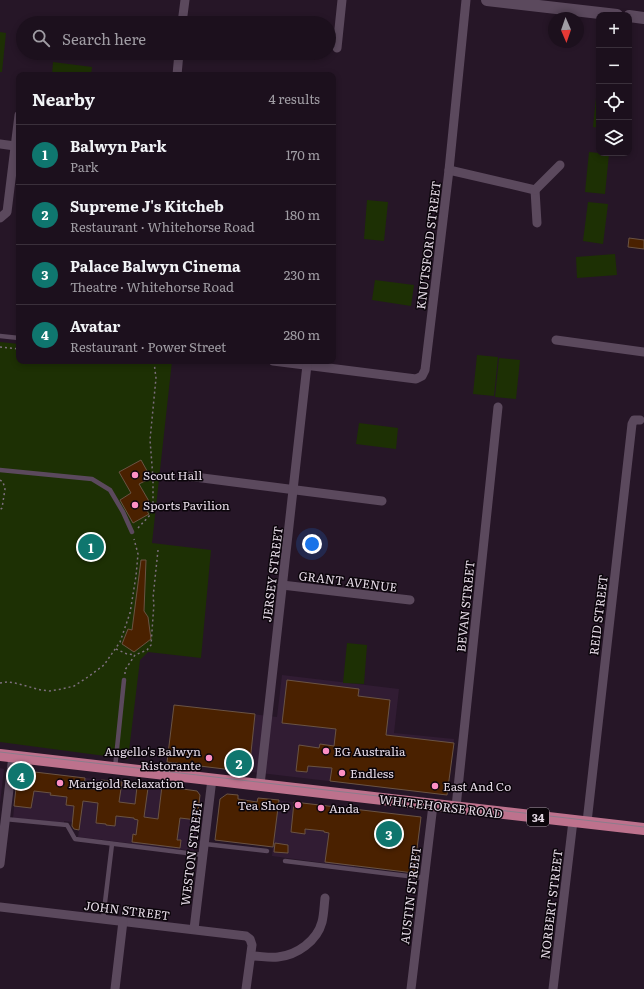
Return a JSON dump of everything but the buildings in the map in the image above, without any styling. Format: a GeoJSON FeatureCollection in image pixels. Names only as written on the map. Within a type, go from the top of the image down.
{"type":"FeatureCollection","features":[{"type":"Feature","properties":{"kind":"main road"},"geometry":{"type":"LineString","coordinates":[[487,0],[596,13]]}},
{"type":"Feature","properties":{"kind":"main road"},"geometry":{"type":"LineString","coordinates":[[632,16],[644,18]]}},
{"type":"Feature","properties":{"kind":"main road","name":"WHITEHORSE ROAD"},"geometry":{"type":"LineString","coordinates":[[0,755],[644,829]]}},
{"type":"Feature","properties":{"kind":"street"},"geometry":{"type":"LineString","coordinates":[[183,16],[185,0]]}},
{"type":"Feature","properties":{"kind":"street"},"geometry":{"type":"LineString","coordinates":[[337,48],[342,0]]}},
{"type":"Feature","properties":{"kind":"street","name":"KNUTSFORD STREET"},"geometry":{"type":"LineString","coordinates":[[308,365],[416,379],[422,376],[425,370],[449,170],[466,0]]}},
{"type":"Feature","properties":{"kind":"street"},"geometry":{"type":"LineString","coordinates":[[177,72],[179,60]]}},
{"type":"Feature","properties":{"kind":"street"},"geometry":{"type":"LineString","coordinates":[[0,218],[7,212],[16,138]]}},
{"type":"Feature","properties":{"kind":"street"},"geometry":{"type":"LineString","coordinates":[[0,144],[15,146]]}},
{"type":"Feature","properties":{"kind":"street"},"geometry":{"type":"LineString","coordinates":[[537,223],[535,190],[560,165]]}},
{"type":"Feature","properties":{"kind":"street"},"geometry":{"type":"LineString","coordinates":[[449,170],[535,190]]}},
{"type":"Feature","properties":{"kind":"street"},"geometry":{"type":"LineString","coordinates":[[556,340],[644,352]]}},
{"type":"Feature","properties":{"kind":"street"},"geometry":{"type":"LineString","coordinates":[[299,364],[308,365]]}},
{"type":"Feature","properties":{"kind":"street","name":"JERSEY STREET"},"geometry":{"type":"LineString","coordinates":[[260,785],[308,365]]}},
{"type":"Feature","properties":{"kind":"street","name":"BEVAN STREET"},"geometry":{"type":"LineString","coordinates":[[456,807],[498,407]]}},
{"type":"Feature","properties":{"kind":"street","name":"REID STREET"},"geometry":{"type":"LineString","coordinates":[[587,822],[632,424],[634,420],[642,420]]}},
{"type":"Feature","properties":{"kind":"street"},"geometry":{"type":"LineString","coordinates":[[187,476],[382,501]]}},
{"type":"Feature","properties":{"kind":"street","name":"GRANT AVENUE"},"geometry":{"type":"LineString","coordinates":[[282,585],[410,600]]}},
{"type":"Feature","properties":{"kind":"street"},"geometry":{"type":"LineString","coordinates":[[0,864],[3,824],[13,756]]}},
{"type":"Feature","properties":{"kind":"street","name":"WESTON STREET"},"geometry":{"type":"LineString","coordinates":[[194,929],[212,779]]}},
{"type":"Feature","properties":{"kind":"street","name":"AUSTIN STREET"},"geometry":{"type":"LineString","coordinates":[[411,989],[433,805]]}},
{"type":"Feature","properties":{"kind":"street","name":"NORBERT STREET"},"geometry":{"type":"LineString","coordinates":[[553,989],[573,821]]}},
{"type":"Feature","properties":{"kind":"street"},"geometry":{"type":"LineString","coordinates":[[246,989],[251,956],[282,957],[296,952],[308,943],[313,939],[322,922],[325,898]]}},
{"type":"Feature","properties":{"kind":"street","name":"JOHN STREET"},"geometry":{"type":"LineString","coordinates":[[0,907],[243,935],[248,936],[250,939],[252,945],[251,956]]}},
{"type":"Feature","properties":{"kind":"street"},"geometry":{"type":"LineString","coordinates":[[115,989],[123,921]]}},
{"type":"Feature","properties":{"kind":"lane"},"geometry":{"type":"LineString","coordinates":[[0,336],[16,338]]}},
{"type":"Feature","properties":{"kind":"lane"},"geometry":{"type":"LineString","coordinates":[[0,470],[92,479],[110,490],[123,512],[132,532]]}},
{"type":"Feature","properties":{"kind":"lane"},"geometry":{"type":"LineString","coordinates":[[115,768],[124,680]]}},
{"type":"Feature","properties":{"kind":"lane"},"geometry":{"type":"LineString","coordinates":[[3,824],[67,825],[75,839],[203,855]]}},
{"type":"Feature","properties":{"kind":"lane"},"geometry":{"type":"LineString","coordinates":[[103,919],[112,844]]}},
{"type":"Feature","properties":{"kind":"lane"},"geometry":{"type":"LineString","coordinates":[[205,844],[267,851]]}},
{"type":"Feature","properties":{"kind":"lane"},"geometry":{"type":"LineString","coordinates":[[285,861],[424,878]]}},
{"type":"Feature","properties":{"kind":"path"},"geometry":{"type":"LineString","coordinates":[[0,347],[16,349]]}},
{"type":"Feature","properties":{"kind":"path"},"geometry":{"type":"LineString","coordinates":[[0,683],[15,683],[40,690],[62,689],[74,686],[104,665],[120,642],[130,613],[136,576],[138,554],[132,532],[151,514],[153,506],[153,478],[150,440],[156,378],[154,364]]}},
{"type":"Feature","properties":{"kind":"path"},"geometry":{"type":"LineString","coordinates":[[153,478],[187,476]]}},
{"type":"Feature","properties":{"kind":"path"},"geometry":{"type":"LineString","coordinates":[[0,480],[3,482],[5,489],[2,508],[0,510]]}},
{"type":"Feature","properties":{"kind":"path"},"geometry":{"type":"LineString","coordinates":[[115,649],[127,654],[135,655],[147,650],[151,645],[154,603],[153,598],[158,550]]}},
{"type":"Feature","properties":{"kind":"path"},"geometry":{"type":"LineString","coordinates":[[124,680],[125,670],[135,655]]}},
{"type":"Feature","properties":{"kind":"shaded area"},"geometry":{"type":"Polygon","coordinates":[[[282,675],[399,689],[394,733],[454,739],[447,795],[167,762],[174,705],[277,717],[282,675]]]}},
{"type":"Feature","properties":{"kind":"shaded area"},"geometry":{"type":"Polygon","coordinates":[[[0,768],[4,769],[0,803],[0,768]]]}},
{"type":"Feature","properties":{"kind":"shaded area"},"geometry":{"type":"Polygon","coordinates":[[[18,770],[197,791],[200,795],[194,851],[78,837],[80,823],[13,818],[18,770]]]}},
{"type":"Feature","properties":{"kind":"shaded area"},"geometry":{"type":"Polygon","coordinates":[[[227,794],[238,795],[238,799],[257,802],[258,798],[362,810],[354,867],[272,856],[273,847],[215,840],[220,799],[227,794]]]}},
{"type":"Feature","properties":{"kind":"green space"},"geometry":{"type":"Polygon","coordinates":[[[0,32],[6,33],[2,72],[0,72],[0,32]]]}},
{"type":"Feature","properties":{"kind":"green space"},"geometry":{"type":"Polygon","coordinates":[[[53,62],[92,67],[91,72],[52,72],[53,62]]]}},
{"type":"Feature","properties":{"kind":"green space"},"geometry":{"type":"Polygon","coordinates":[[[596,98],[596,128],[593,127],[596,98]]]}},
{"type":"Feature","properties":{"kind":"green space"},"geometry":{"type":"Polygon","coordinates":[[[589,152],[596,153],[596,156],[609,156],[605,194],[585,192],[589,152]]]}},
{"type":"Feature","properties":{"kind":"green space"},"geometry":{"type":"Polygon","coordinates":[[[367,200],[388,202],[384,241],[364,239],[367,200]]]}},
{"type":"Feature","properties":{"kind":"green space"},"geometry":{"type":"Polygon","coordinates":[[[588,202],[608,204],[603,244],[583,241],[588,202]]]}},
{"type":"Feature","properties":{"kind":"green space"},"geometry":{"type":"Polygon","coordinates":[[[615,254],[617,275],[577,278],[576,257],[615,254]]]}},
{"type":"Feature","properties":{"kind":"green space"},"geometry":{"type":"Polygon","coordinates":[[[375,280],[414,285],[411,306],[372,300],[375,280]]]}},
{"type":"Feature","properties":{"kind":"green space"},"geometry":{"type":"Polygon","coordinates":[[[0,342],[16,344],[16,364],[172,364],[152,543],[211,550],[201,658],[148,652],[140,660],[128,759],[0,742],[0,342]]]}},
{"type":"Feature","properties":{"kind":"green space"},"geometry":{"type":"Polygon","coordinates":[[[477,355],[498,357],[494,396],[473,394],[477,355]]]}},
{"type":"Feature","properties":{"kind":"green space"},"geometry":{"type":"Polygon","coordinates":[[[499,358],[520,360],[516,399],[495,397],[499,358]]]}},
{"type":"Feature","properties":{"kind":"green space"},"geometry":{"type":"Polygon","coordinates":[[[359,423],[398,428],[396,449],[356,444],[359,423]]]}},
{"type":"Feature","properties":{"kind":"green space"},"geometry":{"type":"Polygon","coordinates":[[[347,643],[367,645],[364,684],[343,683],[347,643]]]}},
{"type":"Feature","properties":{"kind":"tram line"},"geometry":{"type":"LineString","coordinates":[[0,752],[644,827]]}},
{"type":"Feature","properties":{"kind":"place","name":"Scout Hall"},"geometry":{"type":"Point","coordinates":[135,475]}},
{"type":"Feature","properties":{"kind":"place","name":"Sports Pavilion"},"geometry":{"type":"Point","coordinates":[135,505]}},
{"type":"Feature","properties":{"kind":"place","name":"Balwyn Park"},"geometry":{"type":"Point","coordinates":[91,547]}},
{"type":"Feature","properties":{"kind":"place","name":"EG Australia"},"geometry":{"type":"Point","coordinates":[326,751]}},
{"type":"Feature","properties":{"kind":"place","name":"Augello's Balwyn Ristorante"},"geometry":{"type":"Point","coordinates":[209,758]}},
{"type":"Feature","properties":{"kind":"place","name":"Supreme J's Kitcheb"},"geometry":{"type":"Point","coordinates":[239,763]}},
{"type":"Feature","properties":{"kind":"place","name":"Endless"},"geometry":{"type":"Point","coordinates":[342,773]}},
{"type":"Feature","properties":{"kind":"place","name":"Avatar"},"geometry":{"type":"Point","coordinates":[21,776]}},
{"type":"Feature","properties":{"kind":"place","name":"Marigold Relaxation"},"geometry":{"type":"Point","coordinates":[60,783]}},
{"type":"Feature","properties":{"kind":"place","name":"East And Co"},"geometry":{"type":"Point","coordinates":[435,786]}},
{"type":"Feature","properties":{"kind":"place","name":"Tea Shop"},"geometry":{"type":"Point","coordinates":[298,805]}},
{"type":"Feature","properties":{"kind":"place","name":"Anda"},"geometry":{"type":"Point","coordinates":[321,808]}},
{"type":"Feature","properties":{"kind":"place","name":"Palace Balwyn Cinema"},"geometry":{"type":"Point","coordinates":[389,834]}}]}
